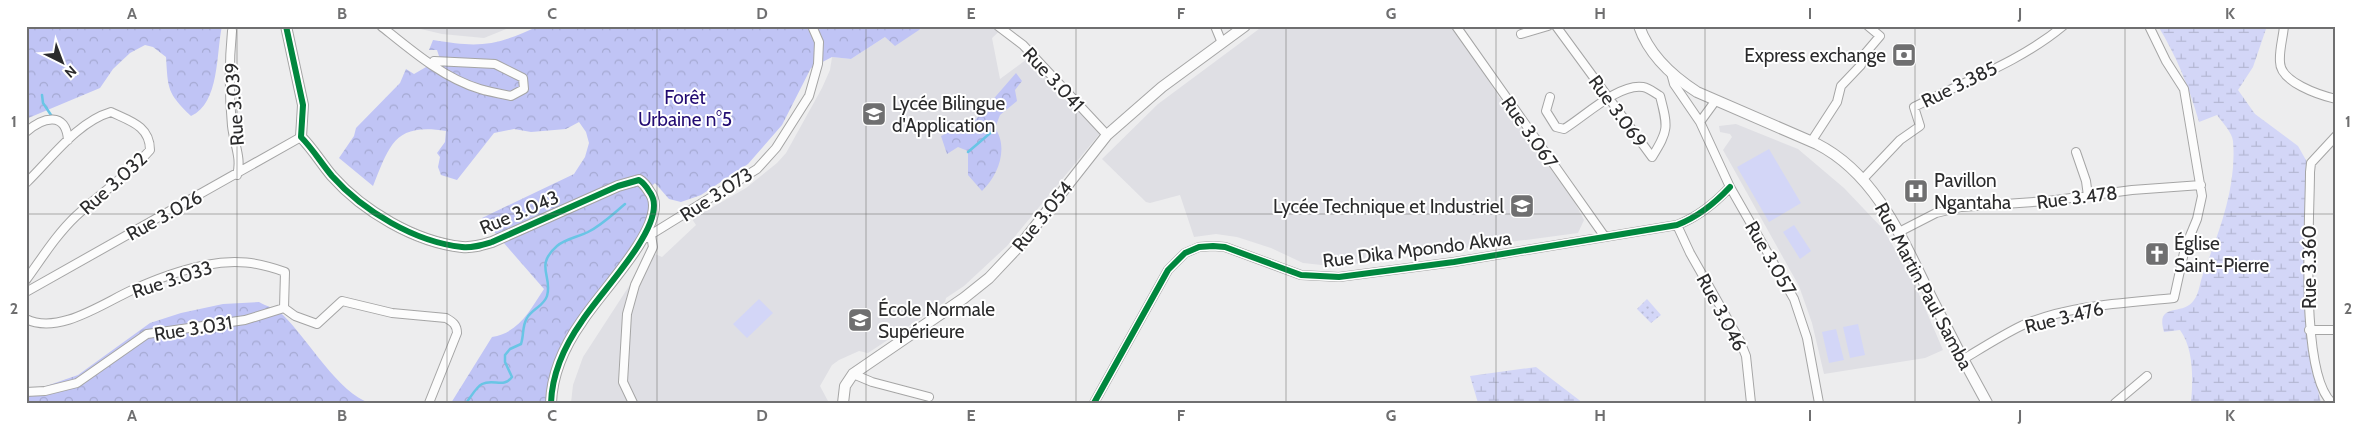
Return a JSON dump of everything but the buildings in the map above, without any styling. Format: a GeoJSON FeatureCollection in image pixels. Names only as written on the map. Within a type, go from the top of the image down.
{"type":"FeatureCollection","features":[{"type":"Feature","properties":{"kind":"street"},"geometry":{"type":"LineString","coordinates":[[286,26],[303,104],[301,137]]}},
{"type":"Feature","properties":{"kind":"street"},"geometry":{"type":"LineString","coordinates":[[381,26],[447,75],[479,89],[511,96],[524,89],[523,78],[495,64],[434,61]]}},
{"type":"Feature","properties":{"kind":"street","name":"Rue 3.073"},"geometry":{"type":"LineString","coordinates":[[641,241],[756,169],[776,148],[809,96],[818,64],[819,42],[812,26]]}},
{"type":"Feature","properties":{"kind":"street","name":"Rue 3.041"},"geometry":{"type":"LineString","coordinates":[[998,26],[1023,45],[1107,136]]}},
{"type":"Feature","properties":{"kind":"street"},"geometry":{"type":"LineString","coordinates":[[1214,26],[1222,43]]}},
{"type":"Feature","properties":{"kind":"street","name":"Rue 3.054"},"geometry":{"type":"LineString","coordinates":[[853,374],[964,298],[989,278],[1022,244],[1107,136],[1150,97],[1245,26]]}},
{"type":"Feature","properties":{"kind":"street","name":"Rue 3.067"},"geometry":{"type":"LineString","coordinates":[[1456,26],[1605,237]]}},
{"type":"Feature","properties":{"kind":"street"},"geometry":{"type":"LineString","coordinates":[[1521,34],[1548,26]]}},
{"type":"Feature","properties":{"kind":"street","name":"Rue 3.069"},"geometry":{"type":"LineString","coordinates":[[1556,26],[1652,157],[1662,140],[1667,123],[1660,96],[1642,86],[1621,90]]}},
{"type":"Feature","properties":{"kind":"street","name":"Rue Martin Paul Samba"},"geometry":{"type":"LineString","coordinates":[[1639,26],[1654,54],[1671,73],[1697,92],[1833,153],[1863,179],[1881,203],[1898,232],[1962,360],[1987,403]]}},
{"type":"Feature","properties":{"kind":"street"},"geometry":{"type":"LineString","coordinates":[[1811,142],[1837,102],[1841,86],[1861,65],[1863,56],[1880,36],[1868,26]]}},
{"type":"Feature","properties":{"kind":"street","name":"Rue 3.385"},"geometry":{"type":"LineString","coordinates":[[1863,179],[1900,140],[1920,126],[1914,107],[1981,75],[2049,38],[2063,26]]}},
{"type":"Feature","properties":{"kind":"street"},"geometry":{"type":"LineString","coordinates":[[2149,26],[2166,61],[2184,89],[2201,185]]}},
{"type":"Feature","properties":{"kind":"street"},"geometry":{"type":"LineString","coordinates":[[2284,26],[2279,60],[2280,68],[2288,77],[2304,88],[2336,99]]}},
{"type":"Feature","properties":{"kind":"street","name":"Rue 3.039"},"geometry":{"type":"LineString","coordinates":[[232,31],[231,103],[237,152],[241,162],[236,175]]}},
{"type":"Feature","properties":{"kind":"street","name":"Rue 3.057"},"geometry":{"type":"LineString","coordinates":[[1671,73],[1674,84],[1700,122],[1730,187],[1799,309],[1807,338],[1819,403]]}},
{"type":"Feature","properties":{"kind":"street","name":"Rue 3.067"},"geometry":{"type":"LineString","coordinates":[[1550,97],[1546,111],[1559,130],[1578,120],[1621,90]]}},
{"type":"Feature","properties":{"kind":"street"},"geometry":{"type":"LineString","coordinates":[[1700,122],[1716,100]]}},
{"type":"Feature","properties":{"kind":"street","name":"Rue 3.032"},"geometry":{"type":"LineString","coordinates":[[26,183],[68,140],[100,116],[111,112],[146,131],[150,150],[138,164],[74,218],[54,241],[26,280]]}},
{"type":"Feature","properties":{"kind":"street"},"geometry":{"type":"LineString","coordinates":[[26,132],[34,124],[51,120],[62,123],[67,128],[68,140]]}},
{"type":"Feature","properties":{"kind":"street","name":"Rue 3.026"},"geometry":{"type":"LineString","coordinates":[[26,292],[301,137]]}},
{"type":"Feature","properties":{"kind":"street","name":"Rue 3.043"},"geometry":{"type":"LineString","coordinates":[[301,137],[316,151],[332,176],[367,209],[413,232],[444,243],[475,246],[492,242],[618,186],[639,180],[646,184],[654,203],[650,224],[641,241],[581,321],[566,347],[556,373],[552,403]]}},
{"type":"Feature","properties":{"kind":"street","name":"Rue 3.360"},"geometry":{"type":"LineString","coordinates":[[2332,403],[2321,388],[2309,330],[2310,172],[2311,164],[2334,142]]}},
{"type":"Feature","properties":{"kind":"street"},"geometry":{"type":"LineString","coordinates":[[2076,152],[2086,181],[2088,196]]}},
{"type":"Feature","properties":{"kind":"street","name":"Rue 3.478"},"geometry":{"type":"LineString","coordinates":[[1898,232],[1936,213],[1961,207],[2201,185]]}},
{"type":"Feature","properties":{"kind":"street","name":"Rue 3.476"},"geometry":{"type":"LineString","coordinates":[[1962,360],[2023,325],[2052,316],[2106,305],[2174,298],[2185,248],[2197,219],[2202,196],[2201,185]]}},
{"type":"Feature","properties":{"kind":"street","name":"Rue Dika Mpondo Akwa"},"geometry":{"type":"LineString","coordinates":[[1094,403],[1168,270],[1185,253],[1199,247],[1225,247],[1301,275],[1339,278],[1677,225],[1698,215],[1713,204],[1730,187]]}},
{"type":"Feature","properties":{"kind":"street","name":"Rue 3.046"},"geometry":{"type":"LineString","coordinates":[[1677,225],[1690,253],[1740,342],[1747,363],[1751,403]]}},
{"type":"Feature","properties":{"kind":"street"},"geometry":{"type":"LineString","coordinates":[[633,403],[623,382],[627,314],[635,284],[653,247],[651,235]]}},
{"type":"Feature","properties":{"kind":"street","name":"Rue 3.033"},"geometry":{"type":"LineString","coordinates":[[26,319],[39,324],[59,322],[90,311],[130,291],[165,277],[206,264],[240,261],[260,263],[285,272],[284,308]]}},
{"type":"Feature","properties":{"kind":"street"},"geometry":{"type":"LineString","coordinates":[[284,308],[295,316],[317,324],[342,301],[392,313],[446,318],[451,321],[455,325],[457,333],[429,403]]}},
{"type":"Feature","properties":{"kind":"street","name":"Rue 3.031"},"geometry":{"type":"LineString","coordinates":[[26,392],[46,391],[76,383],[147,334],[245,320],[284,308]]}},
{"type":"Feature","properties":{"kind":"street"},"geometry":{"type":"LineString","coordinates":[[2309,330],[2336,330]]}},
{"type":"Feature","properties":{"kind":"street"},"geometry":{"type":"LineString","coordinates":[[843,403],[845,386],[853,374],[872,382],[929,397]]}},
{"type":"Feature","properties":{"kind":"street"},"geometry":{"type":"LineString","coordinates":[[2115,403],[2147,376]]}},
{"type":"Feature","properties":{"kind":"shaded area"},"geometry":{"type":"Polygon","coordinates":[[[408,26],[514,26],[484,38],[442,34],[408,26]]]}},
{"type":"Feature","properties":{"kind":"shaded area"},"geometry":{"type":"Polygon","coordinates":[[[925,26],[1005,26],[992,38],[1000,79],[1031,56],[1102,131],[1007,246],[964,286],[946,298],[945,302],[868,353],[859,351],[832,365],[820,386],[829,403],[571,403],[573,385],[583,357],[633,280],[655,254],[662,257],[696,225],[692,219],[746,188],[777,163],[786,153],[822,88],[830,70],[832,57],[851,59],[885,37],[922,29],[925,26]]]}},
{"type":"Feature","properties":{"kind":"shaded area"},"geometry":{"type":"Polygon","coordinates":[[[1263,26],[1454,26],[1499,97],[1575,203],[1584,220],[1578,233],[1375,259],[1366,254],[1364,263],[1331,266],[1303,263],[1271,248],[1237,237],[1216,234],[1194,237],[1180,195],[1150,203],[1146,202],[1102,159],[1158,104],[1263,26]]]}},
{"type":"Feature","properties":{"kind":"shaded area"},"geometry":{"type":"Polygon","coordinates":[[[1736,124],[1798,149],[1844,188],[1883,229],[1912,278],[1943,350],[1925,358],[1824,374],[1812,323],[1799,286],[1723,150],[1732,137],[1730,134],[1720,132],[1719,126],[1736,124]]]}},
{"type":"Feature","properties":{"kind":"green space"},"geometry":{"type":"Polygon","coordinates":[[[26,26],[222,26],[212,89],[200,110],[191,116],[177,102],[170,90],[166,57],[153,47],[145,45],[130,53],[113,69],[100,88],[26,119],[26,26]]]}},
{"type":"Feature","properties":{"kind":"green space","name":"Forêt Urbaine n°5"},"geometry":{"type":"Polygon","coordinates":[[[539,26],[925,26],[895,46],[885,37],[851,59],[832,57],[811,68],[782,125],[748,164],[701,195],[681,202],[669,199],[655,183],[648,189],[652,216],[567,347],[552,403],[451,403],[492,337],[502,334],[517,325],[528,313],[544,289],[482,218],[574,174],[585,157],[589,143],[586,132],[579,122],[566,129],[531,132],[514,129],[494,133],[457,180],[441,175],[438,167],[440,157],[437,153],[445,142],[446,131],[415,130],[396,140],[384,159],[373,186],[339,158],[354,136],[356,128],[400,83],[406,69],[414,74],[440,59],[437,50],[429,50],[433,40],[463,44],[487,44],[510,38],[539,26]]]}},
{"type":"Feature","properties":{"kind":"green space"},"geometry":{"type":"Polygon","coordinates":[[[2158,26],[2267,26],[2253,67],[2238,90],[2255,114],[2298,146],[2307,162],[2309,190],[2307,343],[2321,403],[2191,403],[2192,365],[2188,346],[2180,330],[2164,332],[2162,322],[2163,316],[2189,305],[2197,295],[2226,209],[2234,158],[2233,141],[2229,131],[2217,115],[2199,122],[2182,72],[2158,26]]]}},
{"type":"Feature","properties":{"kind":"green space"},"geometry":{"type":"Polygon","coordinates":[[[1016,73],[1022,81],[1015,90],[1017,101],[1000,115],[995,128],[1001,144],[1000,161],[993,178],[982,191],[968,175],[968,151],[958,147],[947,154],[941,136],[976,119],[1016,73]]]}},
{"type":"Feature","properties":{"kind":"green space"},"geometry":{"type":"Polygon","coordinates":[[[1769,149],[1801,203],[1769,222],[1737,167],[1769,149]]]}},
{"type":"Feature","properties":{"kind":"green space"},"geometry":{"type":"Polygon","coordinates":[[[1794,225],[1811,251],[1800,259],[1783,232],[1794,225]]]}},
{"type":"Feature","properties":{"kind":"green space"},"geometry":{"type":"Polygon","coordinates":[[[759,299],[773,313],[747,338],[733,324],[759,299]]]}},
{"type":"Feature","properties":{"kind":"green space"},"geometry":{"type":"Polygon","coordinates":[[[1647,299],[1661,315],[1651,323],[1637,309],[1647,299]]]}},
{"type":"Feature","properties":{"kind":"green space"},"geometry":{"type":"Polygon","coordinates":[[[259,302],[283,315],[335,377],[358,398],[370,403],[26,403],[26,393],[78,375],[150,323],[181,313],[223,304],[259,302]]]}},
{"type":"Feature","properties":{"kind":"green space"},"geometry":{"type":"Polygon","coordinates":[[[1858,324],[1865,355],[1850,358],[1843,327],[1858,324]]]}},
{"type":"Feature","properties":{"kind":"green space"},"geometry":{"type":"Polygon","coordinates":[[[1836,329],[1844,360],[1829,363],[1822,332],[1836,329]]]}},
{"type":"Feature","properties":{"kind":"green space"},"geometry":{"type":"Polygon","coordinates":[[[1536,367],[1583,403],[1478,403],[1470,376],[1536,367]]]}},
{"type":"Feature","properties":{"kind":"waterway"},"geometry":{"type":"LineString","coordinates":[[42,95],[43,103],[53,118]]}},
{"type":"Feature","properties":{"kind":"waterway"},"geometry":{"type":"LineString","coordinates":[[968,152],[995,129]]}},
{"type":"Feature","properties":{"kind":"waterway"},"geometry":{"type":"LineString","coordinates":[[466,403],[480,385],[486,382],[502,383],[512,377],[505,362],[505,355],[510,349],[521,344],[524,324],[527,318],[541,305],[547,296],[548,283],[545,265],[550,253],[564,242],[598,226],[625,204]]}},
{"type":"Feature","properties":{"kind":"cycle path"},"geometry":{"type":"LineString","coordinates":[[286,26],[303,105],[301,137],[332,176],[345,189],[374,213],[408,232],[444,244],[462,247],[477,246],[492,242],[618,186],[639,180],[646,186],[654,201],[652,218],[646,233],[590,309],[570,340],[560,360],[554,381],[551,403]]}},
{"type":"Feature","properties":{"kind":"cycle path"},"geometry":{"type":"LineString","coordinates":[[1094,403],[1168,270],[1185,253],[1199,247],[1225,247],[1301,275],[1339,277],[1454,262],[1677,225],[1706,209],[1730,187]]}},
{"type":"Feature","properties":{"kind":"place","name":"Express exchange"},"geometry":{"type":"Point","coordinates":[1904,55]}},
{"type":"Feature","properties":{"kind":"place","name":"Lycée Bilingue d'Application"},"geometry":{"type":"Point","coordinates":[874,114]}},
{"type":"Feature","properties":{"kind":"place","name":"Pavillon Ngantaha"},"geometry":{"type":"Point","coordinates":[1916,191]}},
{"type":"Feature","properties":{"kind":"place","name":"Lycée Technique et Industriel"},"geometry":{"type":"Point","coordinates":[1522,206]}},
{"type":"Feature","properties":{"kind":"place","name":"Église Saint-Pierre"},"geometry":{"type":"Point","coordinates":[2157,254]}},
{"type":"Feature","properties":{"kind":"place","name":"École Normale Supérieure"},"geometry":{"type":"Point","coordinates":[860,320]}}]}
